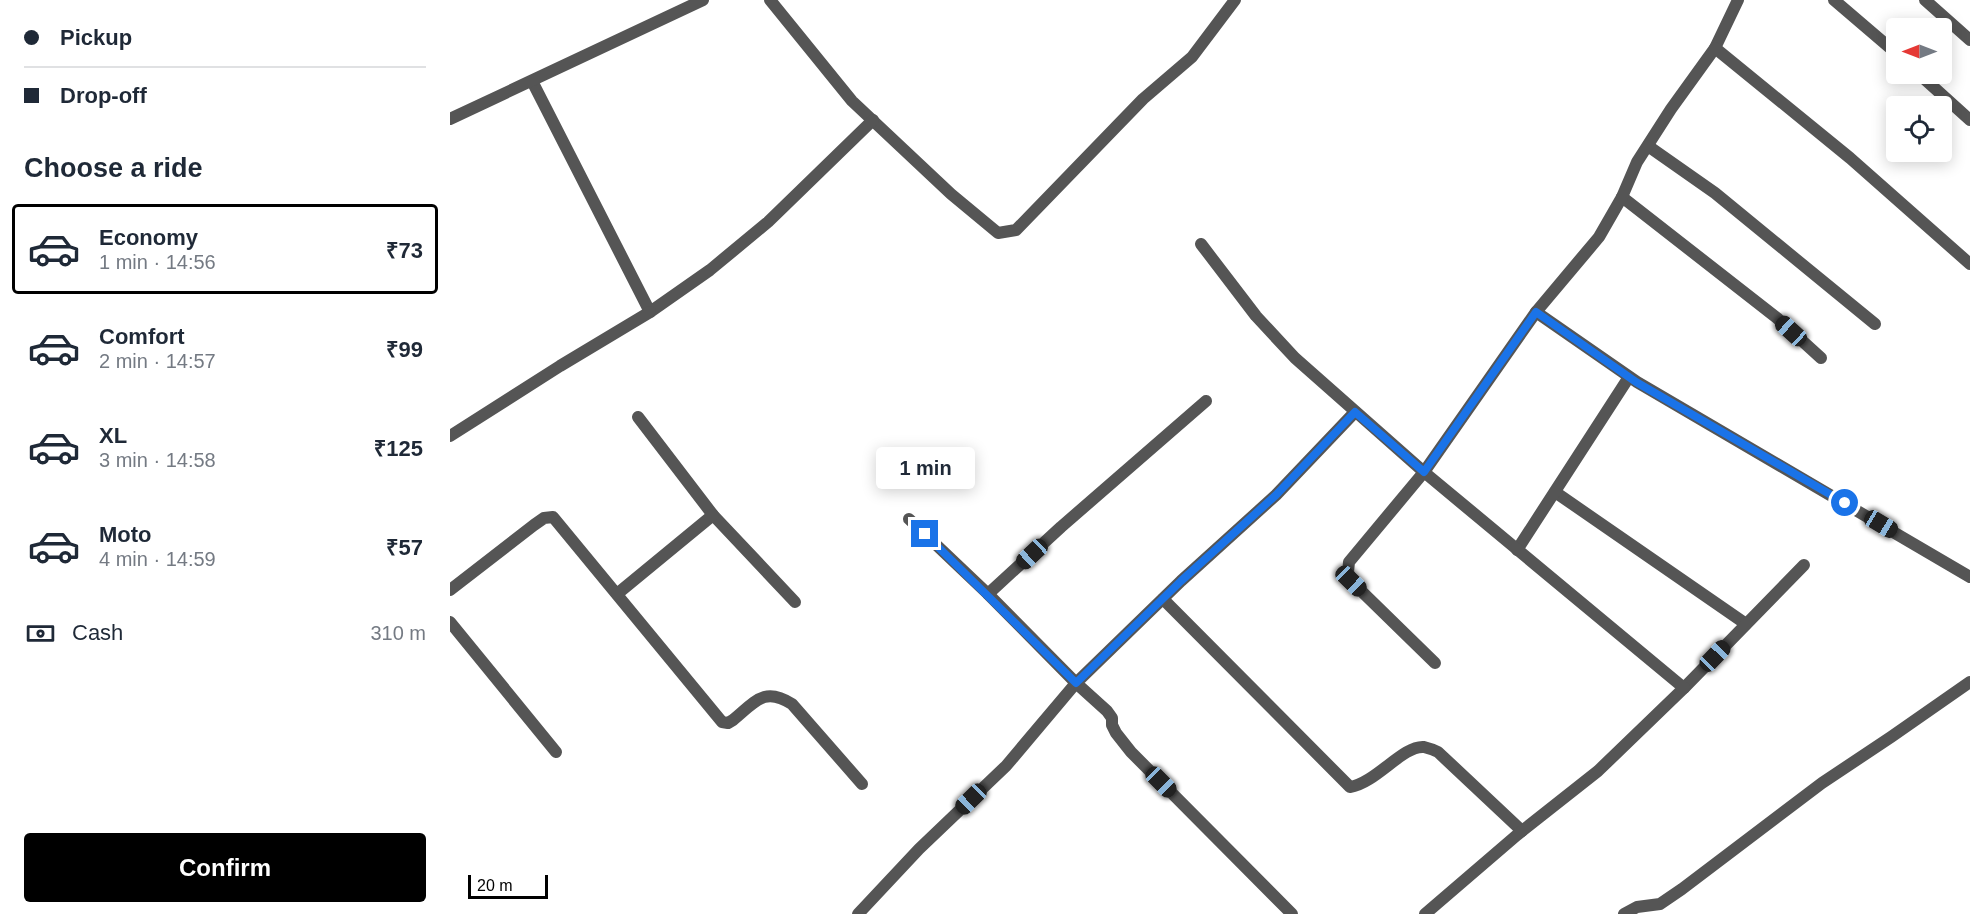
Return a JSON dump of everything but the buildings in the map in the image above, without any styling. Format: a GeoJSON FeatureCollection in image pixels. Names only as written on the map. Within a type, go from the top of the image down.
{"type":"FeatureCollection","features":[{"type":"Feature","properties":{"kind":"street"},"geometry":{"type":"LineString","coordinates":[[450,119],[703,0]]}},
{"type":"Feature","properties":{"kind":"street"},"geometry":{"type":"LineString","coordinates":[[770,0],[852,101],[951,194],[998,233],[1016,230],[1143,99],[1192,57],[1235,0]]}},
{"type":"Feature","properties":{"kind":"street"},"geometry":{"type":"LineString","coordinates":[[1834,0],[1886,44]]}},
{"type":"Feature","properties":{"kind":"street"},"geometry":{"type":"LineString","coordinates":[[1925,0],[1970,40]]}},
{"type":"Feature","properties":{"kind":"street"},"geometry":{"type":"LineString","coordinates":[[1435,663],[1351,581],[1348,572],[1349,562],[1424,472],[1536,312],[1599,237],[1622,197],[1637,162],[1671,109],[1715,48],[1735,2]]}},
{"type":"Feature","properties":{"kind":"street"},"geometry":{"type":"LineString","coordinates":[[1715,48],[1850,158],[1970,264]]}},
{"type":"Feature","properties":{"kind":"street"},"geometry":{"type":"LineString","coordinates":[[532,81],[650,312]]}},
{"type":"Feature","properties":{"kind":"street"},"geometry":{"type":"LineString","coordinates":[[1930,84],[1970,120]]}},
{"type":"Feature","properties":{"kind":"street"},"geometry":{"type":"LineString","coordinates":[[450,436],[650,312],[710,270],[768,222],[873,120]]}},
{"type":"Feature","properties":{"kind":"street"},"geometry":{"type":"LineString","coordinates":[[1648,146],[1715,193],[1875,324]]}},
{"type":"Feature","properties":{"kind":"street"},"geometry":{"type":"LineString","coordinates":[[1622,197],[1777,318],[1821,358]]}},
{"type":"Feature","properties":{"kind":"street"},"geometry":{"type":"LineString","coordinates":[[1201,244],[1256,316],[1295,358],[1424,472],[1684,688]]}},
{"type":"Feature","properties":{"kind":"street"},"geometry":{"type":"LineString","coordinates":[[1536,312],[1629,377],[1970,577]]}},
{"type":"Feature","properties":{"kind":"street"},"geometry":{"type":"LineString","coordinates":[[1517,550],[1629,377]]}},
{"type":"Feature","properties":{"kind":"street"},"geometry":{"type":"LineString","coordinates":[[988,594],[1060,527],[1206,401]]}},
{"type":"Feature","properties":{"kind":"street"},"geometry":{"type":"LineString","coordinates":[[858,914],[919,849],[1006,766],[1076,683],[1276,495],[1355,412]]}},
{"type":"Feature","properties":{"kind":"street"},"geometry":{"type":"LineString","coordinates":[[638,417],[713,515],[795,602]]}},
{"type":"Feature","properties":{"kind":"street"},"geometry":{"type":"LineString","coordinates":[[1555,492],[1746,624]]}},
{"type":"Feature","properties":{"kind":"street"},"geometry":{"type":"LineString","coordinates":[[617,594],[713,515]]}},
{"type":"Feature","properties":{"kind":"street"},"geometry":{"type":"LineString","coordinates":[[450,590],[534,525],[544,518],[553,517],[722,722],[728,723],[733,720],[758,700],[767,696],[780,696],[792,704],[862,784]]}},
{"type":"Feature","properties":{"kind":"street"},"geometry":{"type":"LineString","coordinates":[[909,519],[1107,711],[1112,718],[1112,725],[1116,733],[1131,752],[1292,914]]}},
{"type":"Feature","properties":{"kind":"street"},"geometry":{"type":"LineString","coordinates":[[1425,914],[1522,831],[1598,771],[1684,688],[1804,565]]}},
{"type":"Feature","properties":{"kind":"street"},"geometry":{"type":"LineString","coordinates":[[1163,599],[1350,787],[1362,785],[1413,749],[1424,747],[1438,752],[1522,831]]}},
{"type":"Feature","properties":{"kind":"street"},"geometry":{"type":"LineString","coordinates":[[450,622],[556,752]]}},
{"type":"Feature","properties":{"kind":"street"},"geometry":{"type":"LineString","coordinates":[[1624,914],[1636,907],[1660,904],[1682,890],[1822,783],[1892,737],[1970,681]]}},
{"type":"Feature","properties":{"kind":"route"},"geometry":{"type":"LineString","coordinates":[[925,534],[1076,683],[1181,581],[1276,495],[1355,412],[1424,472],[1536,312],[1636,382],[1845,503]]}}]}
